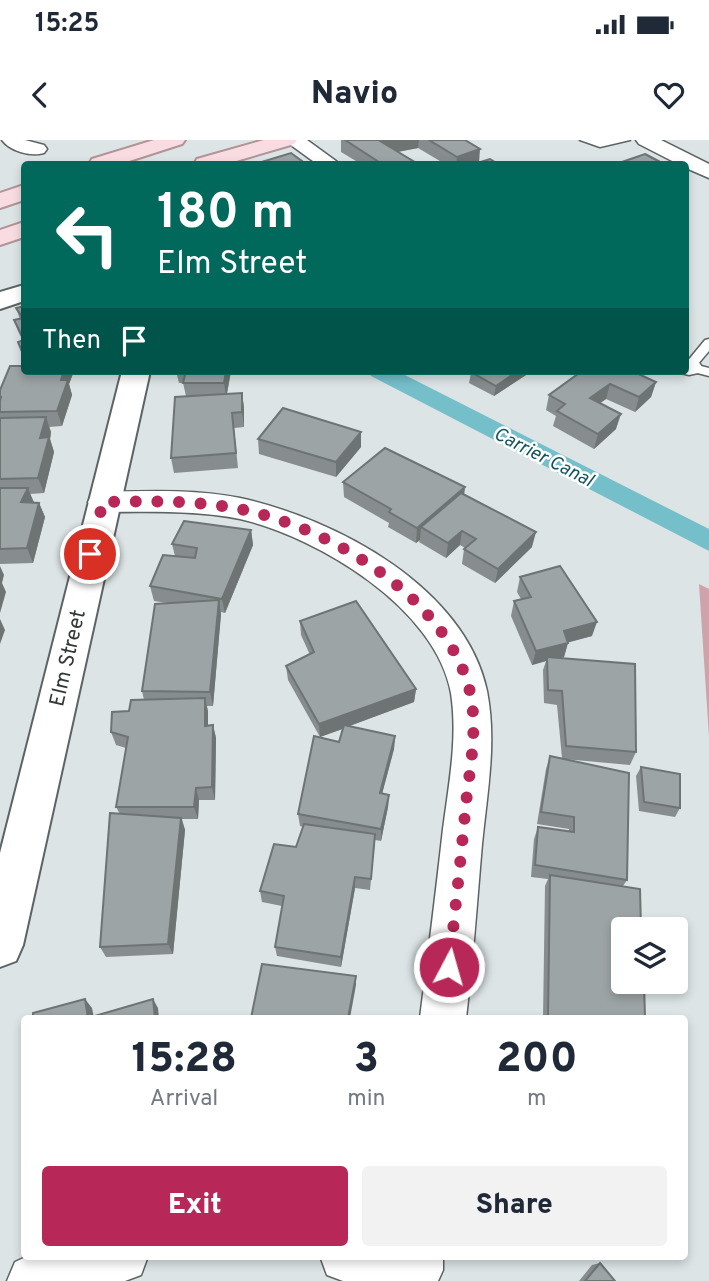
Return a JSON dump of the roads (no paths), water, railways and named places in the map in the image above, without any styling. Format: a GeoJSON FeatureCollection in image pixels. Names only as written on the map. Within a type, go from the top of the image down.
{"type":"FeatureCollection","features":[{"type":"Feature","properties":{"kind":"main road"},"geometry":{"type":"LineString","coordinates":[[109,161],[175,140]]}},
{"type":"Feature","properties":{"kind":"main road"},"geometry":{"type":"LineString","coordinates":[[215,161],[287,140]]}},
{"type":"Feature","properties":{"kind":"main road"},"geometry":{"type":"LineString","coordinates":[[0,201],[21,193]]}},
{"type":"Feature","properties":{"kind":"street"},"geometry":{"type":"LineString","coordinates":[[12,140],[16,144],[37,149]]}},
{"type":"Feature","properties":{"kind":"street"},"geometry":{"type":"LineString","coordinates":[[294,140],[326,161]]}},
{"type":"Feature","properties":{"kind":"street"},"geometry":{"type":"LineString","coordinates":[[646,140],[687,161]]}},
{"type":"Feature","properties":{"kind":"street"},"geometry":{"type":"LineString","coordinates":[[689,162],[709,172]]}},
{"type":"Feature","properties":{"kind":"street"},"geometry":{"type":"LineString","coordinates":[[0,301],[21,294]]}},
{"type":"Feature","properties":{"kind":"street","name":"Elm Street"},"geometry":{"type":"LineString","coordinates":[[0,945],[135,375]]}},
{"type":"Feature","properties":{"kind":"street"},"geometry":{"type":"LineString","coordinates":[[103,502],[199,503],[241,509],[281,520],[318,536],[382,574],[411,595],[437,623],[457,656],[470,693],[474,733],[443,1015]]}},
{"type":"Feature","properties":{"kind":"street"},"geometry":{"type":"LineString","coordinates":[[34,1281],[108,1260]]}},
{"type":"Feature","properties":{"kind":"street"},"geometry":{"type":"LineString","coordinates":[[366,1260],[416,1270],[417,1260]]}},
{"type":"Feature","properties":{"kind":"lane"},"geometry":{"type":"LineString","coordinates":[[585,140],[600,144],[625,140]]}},
{"type":"Feature","properties":{"kind":"lane"},"geometry":{"type":"LineString","coordinates":[[695,368],[709,343]]}},
{"type":"Feature","properties":{"kind":"waterway","name":"Carrier Canal"},"geometry":{"type":"LineString","coordinates":[[387,375],[709,541]]}}]}
